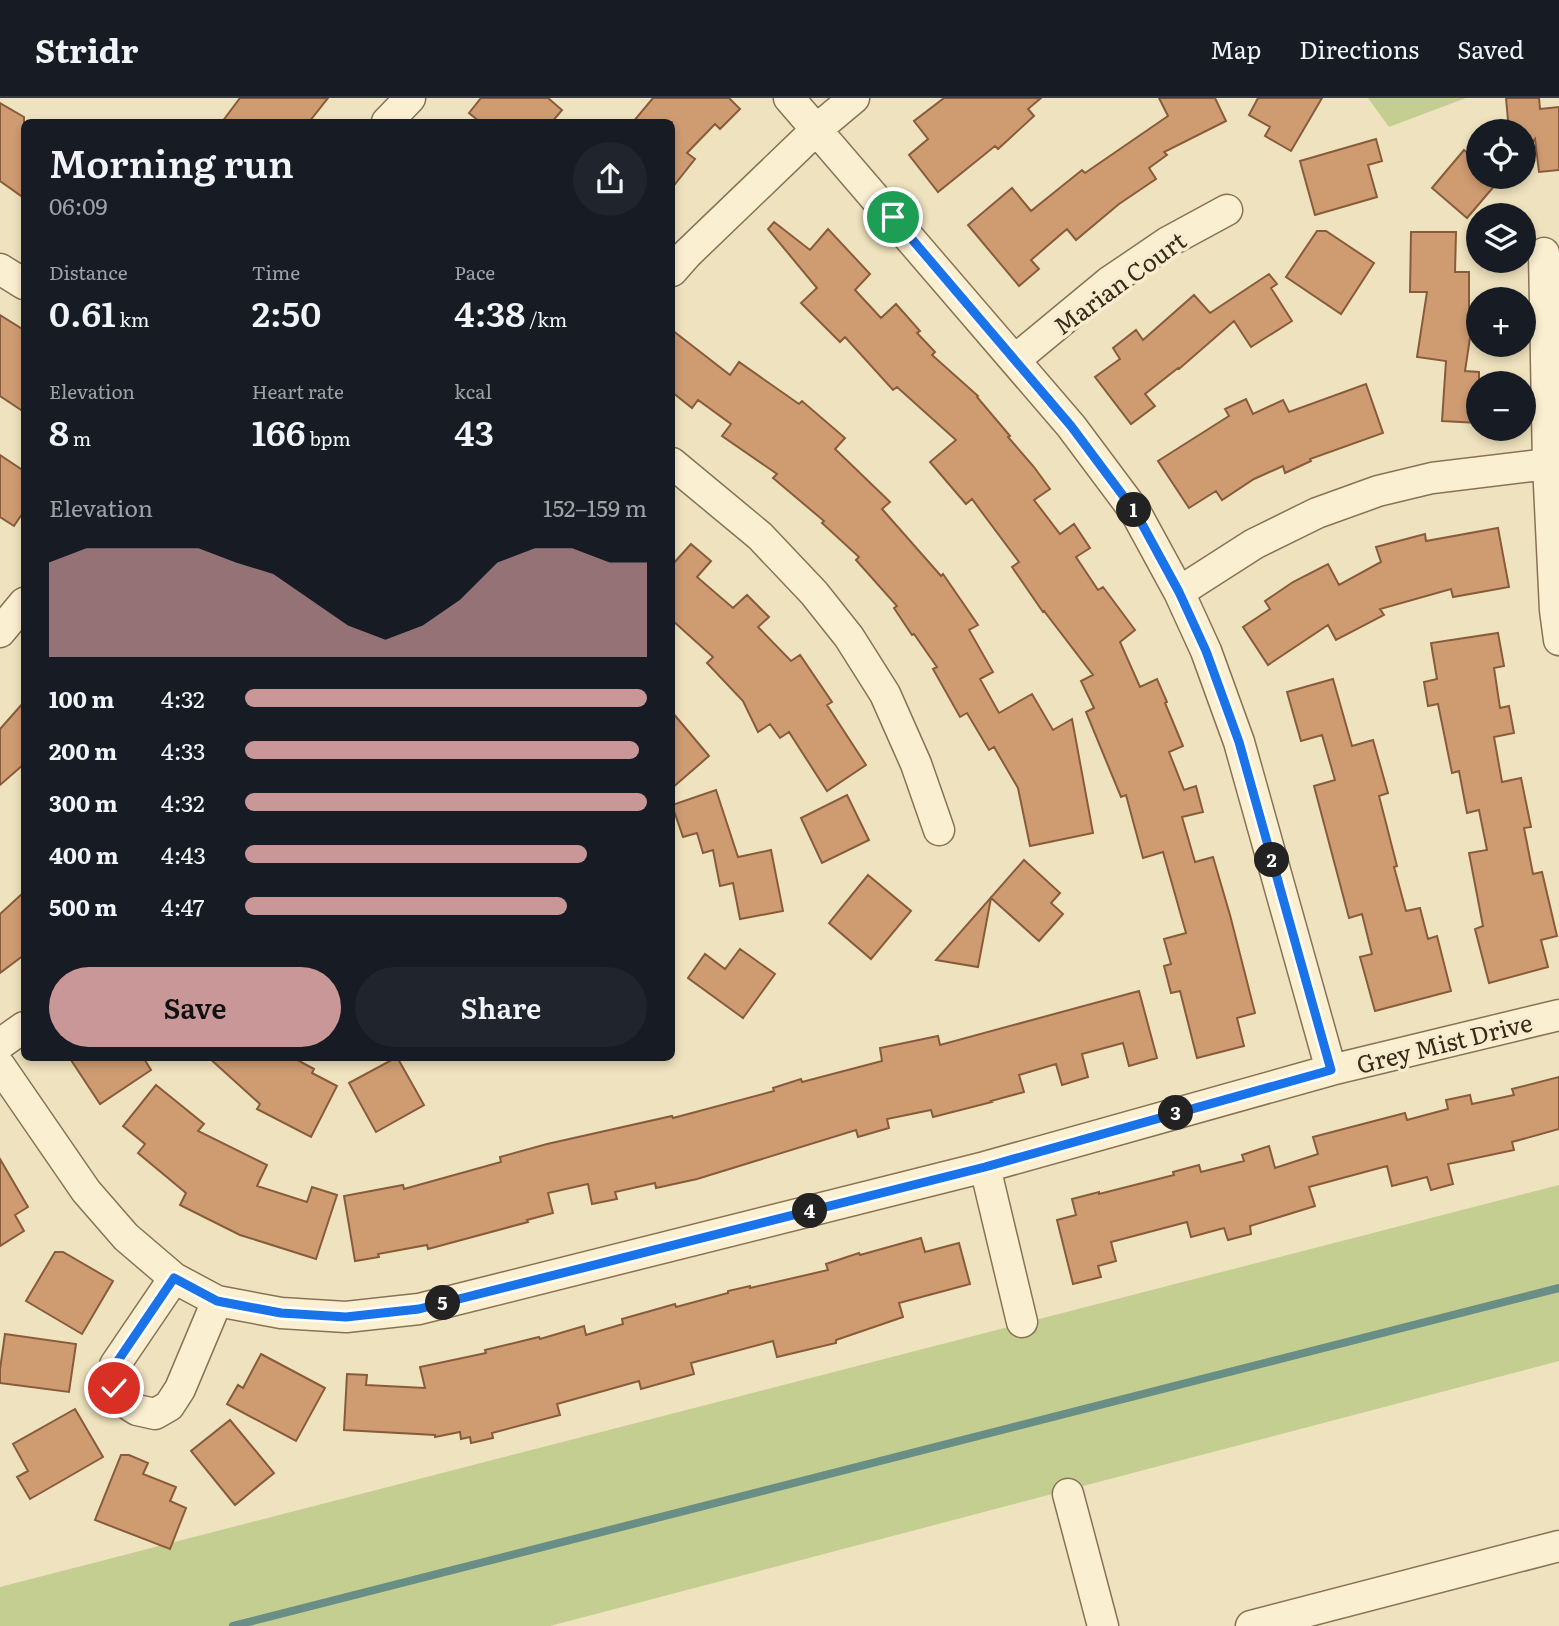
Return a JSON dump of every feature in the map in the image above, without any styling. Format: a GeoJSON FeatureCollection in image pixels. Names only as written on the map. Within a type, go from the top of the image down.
{"type":"FeatureCollection","features":[{"type":"Feature","properties":{"kind":"street"},"geometry":{"type":"LineString","coordinates":[[390,119],[410,98]]}},
{"type":"Feature","properties":{"kind":"street"},"geometry":{"type":"LineString","coordinates":[[789,98],[1016,359],[1071,426],[1136,513],[1179,592],[1206,651],[1239,742],[1331,1070]]}},
{"type":"Feature","properties":{"kind":"street"},"geometry":{"type":"LineString","coordinates":[[675,268],[817,129],[854,98]]}},
{"type":"Feature","properties":{"kind":"street","name":"Marian Court"},"geometry":{"type":"LineString","coordinates":[[1016,359],[1109,282],[1168,242],[1227,210]]}},
{"type":"Feature","properties":{"kind":"street"},"geometry":{"type":"LineString","coordinates":[[1544,253],[1548,464],[1555,610],[1559,640]]}},
{"type":"Feature","properties":{"kind":"street"},"geometry":{"type":"LineString","coordinates":[[0,269],[21,282]]}},
{"type":"Feature","properties":{"kind":"street"},"geometry":{"type":"LineString","coordinates":[[1179,592],[1254,544],[1317,513],[1378,491],[1432,478],[1548,464]]}},
{"type":"Feature","properties":{"kind":"street"},"geometry":{"type":"LineString","coordinates":[[675,465],[760,536],[814,593],[849,637],[886,694],[916,764],[939,830]]}},
{"type":"Feature","properties":{"kind":"street"},"geometry":{"type":"LineString","coordinates":[[0,632],[21,607]]}},
{"type":"Feature","properties":{"kind":"street","name":"Grey Mist Drive"},"geometry":{"type":"LineString","coordinates":[[0,1066],[86,1191],[126,1237],[174,1278],[217,1301],[281,1313],[346,1317],[419,1309],[985,1167],[1331,1070],[1559,1015]]}},
{"type":"Feature","properties":{"kind":"street"},"geometry":{"type":"LineString","coordinates":[[0,1044],[21,1029]]}},
{"type":"Feature","properties":{"kind":"street"},"geometry":{"type":"LineString","coordinates":[[985,1167],[1022,1322]]}},
{"type":"Feature","properties":{"kind":"street"},"geometry":{"type":"LineString","coordinates":[[174,1278],[115,1365],[114,1388],[123,1401],[137,1409],[155,1414],[169,1406],[180,1389],[217,1301]]}},
{"type":"Feature","properties":{"kind":"street"},"geometry":{"type":"LineString","coordinates":[[1068,1494],[1102,1626]]}},
{"type":"Feature","properties":{"kind":"street"},"geometry":{"type":"LineString","coordinates":[[1251,1626],[1559,1546]]}},
{"type":"Feature","properties":{"kind":"green space"},"geometry":{"type":"Polygon","coordinates":[[[1368,98],[1466,98],[1389,127],[1368,98]]]}},
{"type":"Feature","properties":{"kind":"green space"},"geometry":{"type":"Polygon","coordinates":[[[1559,1185],[1559,1361],[550,1626],[0,1626],[0,1587],[1559,1185]]]}},
{"type":"Feature","properties":{"kind":"building"},"geometry":{"type":"Polygon","coordinates":[[[240,98],[328,98],[311,119],[224,119],[240,98]]]}},
{"type":"Feature","properties":{"kind":"building"},"geometry":{"type":"Polygon","coordinates":[[[481,98],[548,98],[562,110],[554,119],[476,119],[469,113],[481,98]]]}},
{"type":"Feature","properties":{"kind":"building"},"geometry":{"type":"Polygon","coordinates":[[[653,98],[729,98],[740,109],[720,129],[715,124],[687,153],[695,159],[675,184],[675,119],[636,119],[653,98]]]}},
{"type":"Feature","properties":{"kind":"building"},"geometry":{"type":"Polygon","coordinates":[[[944,98],[1041,98],[1028,109],[1034,116],[998,149],[995,146],[938,192],[909,155],[928,139],[914,121],[944,98]]]}},
{"type":"Feature","properties":{"kind":"building"},"geometry":{"type":"Polygon","coordinates":[[[1159,98],[1215,98],[1226,121],[1164,152],[1167,155],[1149,168],[1156,179],[1119,204],[1076,240],[1067,229],[1031,260],[1039,269],[1019,286],[968,225],[1012,188],[1031,211],[1082,170],[1085,173],[1168,116],[1159,98]]]}},
{"type":"Feature","properties":{"kind":"building"},"geometry":{"type":"Polygon","coordinates":[[[1258,98],[1322,98],[1291,151],[1265,136],[1270,127],[1249,115],[1258,98]]]}},
{"type":"Feature","properties":{"kind":"building"},"geometry":{"type":"Polygon","coordinates":[[[1506,98],[1539,98],[1540,109],[1559,107],[1559,170],[1539,172],[1536,119],[1508,119],[1506,98]]]}},
{"type":"Feature","properties":{"kind":"building"},"geometry":{"type":"Polygon","coordinates":[[[0,103],[24,117],[21,119],[21,196],[0,181],[0,103]]]}},
{"type":"Feature","properties":{"kind":"building"},"geometry":{"type":"Polygon","coordinates":[[[1376,139],[1382,161],[1368,165],[1377,197],[1315,215],[1300,161],[1376,139]]]}},
{"type":"Feature","properties":{"kind":"building"},"geometry":{"type":"Polygon","coordinates":[[[1464,150],[1466,189],[1492,189],[1480,203],[1466,203],[1466,217],[1432,188],[1464,150]]]}},
{"type":"Feature","properties":{"kind":"building"},"geometry":{"type":"Polygon","coordinates":[[[774,222],[810,250],[828,229],[870,274],[855,290],[881,318],[896,304],[935,352],[932,355],[978,396],[1050,489],[1034,500],[1060,534],[1074,524],[1090,548],[1076,557],[1098,590],[1103,587],[1135,630],[1120,642],[1140,687],[1157,679],[1183,746],[1169,752],[1184,790],[1196,786],[1203,812],[1182,817],[1195,862],[1213,857],[1230,915],[1255,1013],[1237,1018],[1244,1046],[1197,1058],[1180,991],[1171,993],[1164,966],[1171,964],[1164,939],[1186,933],[1163,852],[1143,858],[1126,795],[1121,797],[1086,712],[1094,708],[1081,681],[1093,675],[1043,612],[1012,567],[1019,562],[972,499],[966,504],[930,462],[956,440],[897,387],[893,390],[845,337],[840,342],[801,303],[817,288],[768,229],[774,222]]]}},
{"type":"Feature","properties":{"kind":"building"},"geometry":{"type":"Polygon","coordinates":[[[1317,231],[1326,231],[1374,263],[1341,314],[1286,277],[1317,231]]]}},
{"type":"Feature","properties":{"kind":"building"},"geometry":{"type":"Polygon","coordinates":[[[1411,232],[1456,232],[1455,272],[1469,273],[1469,287],[1466,287],[1466,422],[1442,421],[1446,361],[1417,357],[1427,292],[1410,292],[1411,232]]]}},
{"type":"Feature","properties":{"kind":"building"},"geometry":{"type":"Polygon","coordinates":[[[1269,274],[1277,284],[1271,288],[1292,321],[1251,347],[1234,321],[1179,369],[1145,394],[1155,406],[1131,424],[1095,377],[1120,359],[1113,348],[1136,330],[1143,340],[1194,295],[1210,313],[1269,274]]]}},
{"type":"Feature","properties":{"kind":"building"},"geometry":{"type":"Polygon","coordinates":[[[0,315],[21,328],[21,410],[0,396],[0,315]]]}},
{"type":"Feature","properties":{"kind":"building"},"geometry":{"type":"Polygon","coordinates":[[[675,332],[730,375],[739,362],[799,404],[802,401],[845,438],[835,449],[890,502],[882,509],[941,576],[943,574],[978,625],[969,630],[993,672],[980,679],[999,713],[1032,694],[1053,730],[1072,719],[1093,833],[1030,846],[1018,788],[994,747],[989,750],[967,713],[960,717],[933,669],[937,667],[894,608],[897,606],[856,560],[859,557],[822,523],[824,521],[773,478],[777,474],[722,436],[731,424],[698,400],[692,408],[675,394],[675,332]]]}},
{"type":"Feature","properties":{"kind":"building"},"geometry":{"type":"Polygon","coordinates":[[[1366,384],[1383,433],[1310,459],[1311,461],[1285,473],[1283,466],[1254,479],[1222,500],[1216,491],[1189,508],[1158,461],[1229,416],[1225,409],[1246,399],[1253,414],[1283,400],[1289,412],[1366,384]]]}},
{"type":"Feature","properties":{"kind":"building"},"geometry":{"type":"Polygon","coordinates":[[[0,455],[21,469],[21,516],[14,526],[0,517],[0,455]]]}},
{"type":"Feature","properties":{"kind":"building"},"geometry":{"type":"Polygon","coordinates":[[[1498,528],[1509,587],[1453,597],[1451,589],[1380,609],[1384,615],[1336,640],[1328,625],[1268,665],[1243,627],[1270,609],[1265,601],[1293,582],[1328,564],[1339,585],[1381,562],[1376,547],[1425,534],[1426,541],[1498,528]]]}},
{"type":"Feature","properties":{"kind":"building"},"geometry":{"type":"Polygon","coordinates":[[[691,544],[711,561],[697,577],[733,608],[747,595],[769,617],[758,627],[791,661],[800,655],[832,702],[827,705],[866,765],[827,791],[789,732],[780,738],[770,724],[758,732],[743,701],[707,663],[713,657],[675,623],[675,562],[691,544]]]}},
{"type":"Feature","properties":{"kind":"building"},"geometry":{"type":"Polygon","coordinates":[[[1498,633],[1504,666],[1494,668],[1500,708],[1509,706],[1514,733],[1494,737],[1502,782],[1521,778],[1531,827],[1524,828],[1533,874],[1542,872],[1557,936],[1541,940],[1548,967],[1489,983],[1475,929],[1483,926],[1469,853],[1487,850],[1479,810],[1467,813],[1459,771],[1452,773],[1438,704],[1428,706],[1424,682],[1437,679],[1431,643],[1498,633]]]}},
{"type":"Feature","properties":{"kind":"building"},"geometry":{"type":"Polygon","coordinates":[[[1333,679],[1352,746],[1373,740],[1388,793],[1379,796],[1406,911],[1420,908],[1428,939],[1437,936],[1451,991],[1375,1011],[1360,957],[1372,954],[1362,914],[1349,918],[1314,786],[1335,780],[1322,735],[1301,741],[1287,692],[1333,679]]]}},
{"type":"Feature","properties":{"kind":"building"},"geometry":{"type":"Polygon","coordinates":[[[21,705],[21,767],[0,785],[0,729],[21,705]]]}},
{"type":"Feature","properties":{"kind":"building"},"geometry":{"type":"Polygon","coordinates":[[[675,716],[709,756],[675,785],[675,716]]]}},
{"type":"Feature","properties":{"kind":"building"},"geometry":{"type":"Polygon","coordinates":[[[716,790],[738,857],[771,850],[783,911],[740,919],[733,883],[720,886],[713,850],[703,853],[697,833],[683,837],[675,814],[675,804],[716,790]]]}},
{"type":"Feature","properties":{"kind":"building"},"geometry":{"type":"Polygon","coordinates":[[[847,795],[869,840],[822,863],[801,818],[847,795]]]}},
{"type":"Feature","properties":{"kind":"building"},"geometry":{"type":"Polygon","coordinates":[[[1024,860],[1060,893],[1051,903],[1063,914],[1039,941],[991,898],[978,967],[936,960],[1024,860]]]}},
{"type":"Feature","properties":{"kind":"building"},"geometry":{"type":"Polygon","coordinates":[[[868,875],[911,911],[871,959],[829,923],[868,875]]]}},
{"type":"Feature","properties":{"kind":"building"},"geometry":{"type":"Polygon","coordinates":[[[21,895],[21,957],[0,973],[0,914],[21,895]]]}},
{"type":"Feature","properties":{"kind":"building"},"geometry":{"type":"Polygon","coordinates":[[[740,949],[775,974],[743,1018],[688,978],[705,954],[725,969],[740,949]]]}},
{"type":"Feature","properties":{"kind":"building"},"geometry":{"type":"Polygon","coordinates":[[[1139,991],[1157,1058],[1129,1066],[1123,1043],[1082,1054],[1088,1077],[1062,1085],[1056,1064],[1019,1075],[1024,1092],[992,1102],[933,1117],[931,1110],[887,1119],[889,1128],[858,1137],[856,1130],[697,1179],[656,1188],[655,1183],[615,1192],[617,1199],[592,1204],[588,1184],[548,1193],[553,1213],[527,1220],[528,1222],[428,1249],[427,1245],[355,1261],[344,1196],[403,1185],[404,1189],[501,1162],[500,1157],[547,1144],[672,1116],[673,1118],[774,1091],[773,1088],[801,1079],[802,1082],[882,1061],[880,1048],[938,1036],[940,1045],[1139,991]]]}},
{"type":"Feature","properties":{"kind":"building"},"geometry":{"type":"Polygon","coordinates":[[[72,1061],[145,1061],[151,1070],[100,1104],[72,1061]]]}},
{"type":"Feature","properties":{"kind":"building"},"geometry":{"type":"Polygon","coordinates":[[[212,1061],[299,1061],[314,1069],[312,1073],[337,1086],[311,1137],[257,1109],[260,1104],[212,1061]]]}},
{"type":"Feature","properties":{"kind":"building"},"geometry":{"type":"Polygon","coordinates":[[[390,1061],[399,1061],[424,1105],[376,1132],[349,1083],[390,1061]]]}},
{"type":"Feature","properties":{"kind":"building"},"geometry":{"type":"Polygon","coordinates":[[[1559,1077],[1559,1129],[1512,1142],[1514,1150],[1448,1164],[1453,1184],[1431,1190],[1427,1177],[1392,1186],[1387,1166],[1309,1187],[1315,1206],[1250,1226],[1251,1234],[1228,1240],[1224,1228],[1191,1237],[1187,1222],[1111,1242],[1116,1261],[1098,1266],[1101,1277],[1073,1284],[1057,1220],[1076,1215],[1072,1199],[1174,1175],[1173,1172],[1199,1165],[1201,1172],[1244,1161],[1242,1155],[1269,1146],[1275,1168],[1318,1154],[1313,1137],[1405,1113],[1407,1120],[1448,1109],[1446,1100],[1470,1095],[1472,1104],[1514,1095],[1512,1089],[1559,1077]]]}},
{"type":"Feature","properties":{"kind":"building"},"geometry":{"type":"Polygon","coordinates":[[[156,1085],[204,1124],[198,1131],[267,1165],[257,1186],[307,1202],[312,1187],[337,1195],[316,1259],[240,1235],[180,1205],[186,1193],[138,1153],[145,1144],[123,1126],[156,1085]]]}},
{"type":"Feature","properties":{"kind":"building"},"geometry":{"type":"Polygon","coordinates":[[[0,1159],[28,1207],[15,1215],[24,1231],[0,1246],[0,1159]]]}},
{"type":"Feature","properties":{"kind":"building"},"geometry":{"type":"Polygon","coordinates":[[[921,1238],[925,1252],[959,1243],[970,1284],[899,1303],[903,1317],[836,1340],[836,1343],[777,1357],[773,1341],[691,1363],[694,1374],[641,1389],[639,1381],[557,1404],[560,1415],[492,1433],[493,1438],[471,1443],[470,1437],[461,1439],[460,1432],[435,1437],[344,1430],[347,1374],[367,1375],[366,1385],[425,1388],[420,1367],[486,1353],[485,1350],[539,1337],[540,1339],[584,1326],[586,1335],[623,1324],[622,1319],[675,1304],[676,1307],[728,1291],[828,1270],[826,1264],[921,1238]]]}},
{"type":"Feature","properties":{"kind":"building"},"geometry":{"type":"Polygon","coordinates":[[[55,1252],[63,1252],[113,1281],[82,1334],[26,1301],[55,1252]]]}},
{"type":"Feature","properties":{"kind":"building"},"geometry":{"type":"Polygon","coordinates":[[[5,1334],[76,1344],[69,1392],[0,1383],[5,1334]]]}},
{"type":"Feature","properties":{"kind":"building"},"geometry":{"type":"Polygon","coordinates":[[[261,1354],[325,1388],[296,1441],[227,1404],[238,1385],[243,1388],[261,1354]]]}},
{"type":"Feature","properties":{"kind":"building"},"geometry":{"type":"Polygon","coordinates":[[[75,1409],[103,1457],[30,1499],[17,1477],[28,1471],[13,1444],[75,1409]]]}},
{"type":"Feature","properties":{"kind":"building"},"geometry":{"type":"Polygon","coordinates":[[[230,1420],[274,1473],[235,1505],[191,1451],[230,1420]]]}},
{"type":"Feature","properties":{"kind":"building"},"geometry":{"type":"Polygon","coordinates":[[[121,1455],[129,1455],[148,1463],[143,1474],[176,1487],[170,1501],[186,1508],[170,1549],[95,1520],[121,1455]]]}},
{"type":"Feature","properties":{"kind":"waterway"},"geometry":{"type":"LineString","coordinates":[[233,1626],[1559,1288]]}},
{"type":"Feature","properties":{"kind":"route"},"geometry":{"type":"LineString","coordinates":[[114,1388],[115,1365],[174,1278],[217,1301],[281,1313],[346,1317],[419,1309],[985,1167],[1331,1070],[1239,742],[1206,651],[1179,592],[1136,513],[1071,426],[893,217]]}}]}
